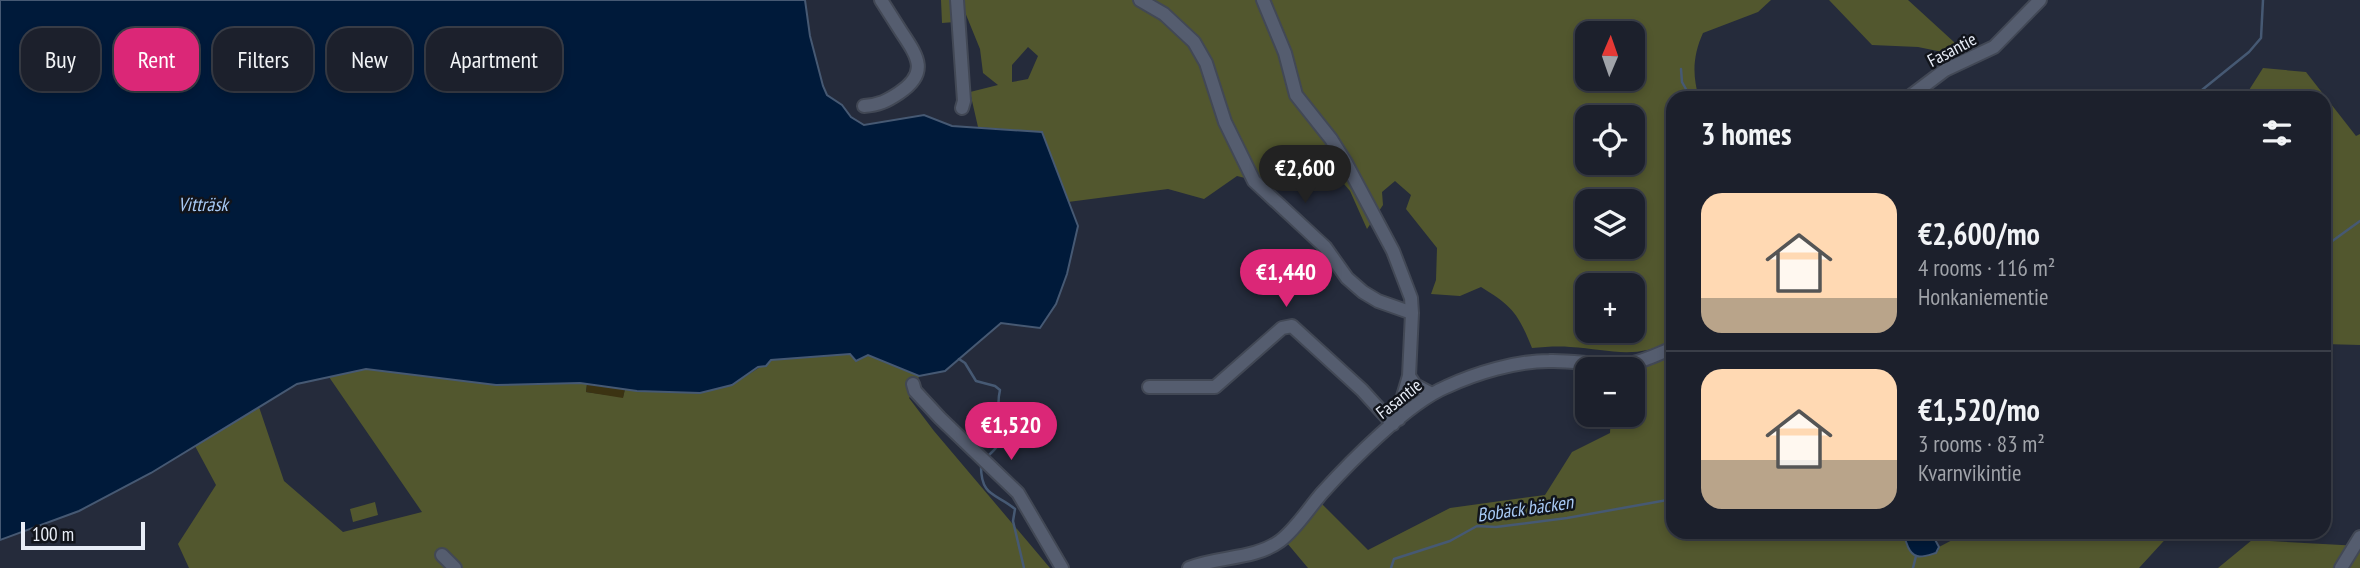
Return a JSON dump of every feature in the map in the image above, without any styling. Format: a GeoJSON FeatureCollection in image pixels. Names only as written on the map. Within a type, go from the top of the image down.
{"type":"FeatureCollection","features":[{"type":"Feature","properties":{"kind":"street"},"geometry":{"type":"LineString","coordinates":[[864,106],[887,101],[906,89],[918,72],[917,56],[881,0]]}},
{"type":"Feature","properties":{"kind":"street"},"geometry":{"type":"LineString","coordinates":[[957,0],[964,100],[962,108]]}},
{"type":"Feature","properties":{"kind":"street"},"geometry":{"type":"LineString","coordinates":[[1140,0],[1164,14],[1194,42],[1206,63],[1225,122],[1254,181],[1325,247],[1347,278],[1363,292],[1378,301],[1412,313]]}},
{"type":"Feature","properties":{"kind":"street"},"geometry":{"type":"LineString","coordinates":[[1149,387],[1214,387],[1282,328],[1292,326],[1396,422],[1409,376],[1411,298],[1392,251],[1346,163],[1331,139],[1296,95],[1285,53],[1263,0]]}},
{"type":"Feature","properties":{"kind":"street","name":"Fasantie"},"geometry":{"type":"LineString","coordinates":[[1917,91],[1945,70],[1994,47],[2040,0]]}},
{"type":"Feature","properties":{"kind":"street","name":"Fasantie"},"geometry":{"type":"LineString","coordinates":[[1189,568],[1260,550],[1283,539],[1328,487],[1396,422],[1432,394],[1483,374],[1524,364],[1549,361],[1620,364],[1644,360],[1666,351]]}},
{"type":"Feature","properties":{"kind":"street"},"geometry":{"type":"LineString","coordinates":[[1409,376],[1415,385],[1432,394]]}},
{"type":"Feature","properties":{"kind":"street"},"geometry":{"type":"LineString","coordinates":[[912,384],[915,391],[940,418],[1018,493],[1062,568]]}},
{"type":"Feature","properties":{"kind":"street"},"geometry":{"type":"LineString","coordinates":[[2341,568],[2360,537]]}},
{"type":"Feature","properties":{"kind":"street"},"geometry":{"type":"LineString","coordinates":[[442,555],[455,568]]}},
{"type":"Feature","properties":{"kind":"green space"},"geometry":{"type":"Polygon","coordinates":[[[941,0],[953,0],[955,22],[942,23],[941,0]]]}},
{"type":"Feature","properties":{"kind":"green space"},"geometry":{"type":"Polygon","coordinates":[[[960,0],[1771,0],[1758,12],[1703,33],[1695,65],[1697,91],[1666,91],[1666,343],[1634,352],[1565,347],[1532,348],[1513,312],[1481,287],[1460,296],[1431,294],[1436,280],[1437,248],[1406,209],[1411,195],[1395,181],[1382,192],[1383,205],[1367,229],[1350,191],[1338,177],[1281,187],[1237,176],[1204,199],[1168,189],[1068,202],[1042,132],[978,127],[970,92],[998,85],[983,73],[980,49],[960,0]],[[1028,47],[1012,65],[1012,82],[1028,79],[1038,56],[1028,47]]]}},
{"type":"Feature","properties":{"kind":"green space"},"geometry":{"type":"Polygon","coordinates":[[[1829,0],[1908,0],[1966,53],[1962,56],[1918,47],[1872,45],[1829,0]]]}},
{"type":"Feature","properties":{"kind":"green space"},"geometry":{"type":"Polygon","coordinates":[[[2263,68],[2306,72],[2321,91],[2248,91],[2263,68]]]}},
{"type":"Feature","properties":{"kind":"green space"},"geometry":{"type":"Polygon","coordinates":[[[2331,104],[2356,136],[2360,134],[2360,345],[2331,344],[2331,104]]]}},
{"type":"Feature","properties":{"kind":"green space"},"geometry":{"type":"Polygon","coordinates":[[[868,355],[919,376],[915,391],[909,398],[1050,568],[189,568],[178,544],[216,485],[195,446],[259,407],[284,481],[343,532],[422,512],[329,377],[366,369],[496,385],[580,383],[587,384],[586,392],[623,397],[625,389],[700,393],[732,385],[771,360],[868,355]]]}},
{"type":"Feature","properties":{"kind":"green space"},"geometry":{"type":"Polygon","coordinates":[[[1666,356],[1666,539],[1913,539],[1912,551],[1919,556],[1932,554],[1954,539],[2166,539],[2139,568],[1308,568],[1287,543],[1322,504],[1368,550],[1450,508],[1545,495],[1572,452],[1610,433],[1610,427],[1645,427],[1645,361],[1666,356]]]}},
{"type":"Feature","properties":{"kind":"green space"},"geometry":{"type":"Polygon","coordinates":[[[375,502],[378,515],[353,522],[350,509],[375,502]]]}},
{"type":"Feature","properties":{"kind":"green space"},"geometry":{"type":"Polygon","coordinates":[[[2252,540],[2360,546],[2360,568],[2218,568],[2252,540]]]}},
{"type":"Feature","properties":{"kind":"sand"},"geometry":{"type":"Polygon","coordinates":[[[587,384],[625,389],[623,398],[586,392],[587,384]]]}},
{"type":"Feature","properties":{"kind":"water","name":"Vitträsk"},"geometry":{"type":"Polygon","coordinates":[[[0,0],[805,0],[810,36],[823,86],[827,95],[842,105],[851,117],[864,125],[924,115],[952,126],[1042,132],[1078,226],[1067,274],[1056,304],[1040,328],[1001,323],[945,371],[919,376],[868,355],[856,361],[850,354],[771,360],[766,366],[758,367],[732,385],[700,393],[637,391],[580,383],[496,385],[366,369],[297,384],[151,473],[79,511],[0,540],[0,0]]]}},
{"type":"Feature","properties":{"kind":"water"},"geometry":{"type":"Polygon","coordinates":[[[1906,539],[1935,539],[1939,547],[1936,553],[1917,556],[1912,553],[1906,539]]]}},
{"type":"Feature","properties":{"kind":"waterway"},"geometry":{"type":"LineString","coordinates":[[2201,91],[2249,52],[2261,38],[2263,0]]}},
{"type":"Feature","properties":{"kind":"waterway"},"geometry":{"type":"LineString","coordinates":[[1681,69],[1682,82],[1687,91]]}},
{"type":"Feature","properties":{"kind":"waterway","name":"Bobäck bäcken"},"geometry":{"type":"LineString","coordinates":[[2331,242],[2360,221]]}},
{"type":"Feature","properties":{"kind":"waterway","name":"Bobäck bäcken"},"geometry":{"type":"LineString","coordinates":[[959,359],[965,363],[976,381],[1000,390],[998,402],[1004,432],[988,456]]}},
{"type":"Feature","properties":{"kind":"waterway","name":"Bobäck bäcken"},"geometry":{"type":"LineString","coordinates":[[981,466],[987,489],[1015,509],[1013,521],[1024,568]]}},
{"type":"Feature","properties":{"kind":"waterway","name":"Bobäck bäcken"},"geometry":{"type":"LineString","coordinates":[[1391,568],[1394,559],[1450,541],[1477,526],[1496,527],[1567,518],[1666,500]]}},
{"type":"Feature","properties":{"kind":"waterway"},"geometry":{"type":"LineString","coordinates":[[1913,568],[1916,556]]}}]}
